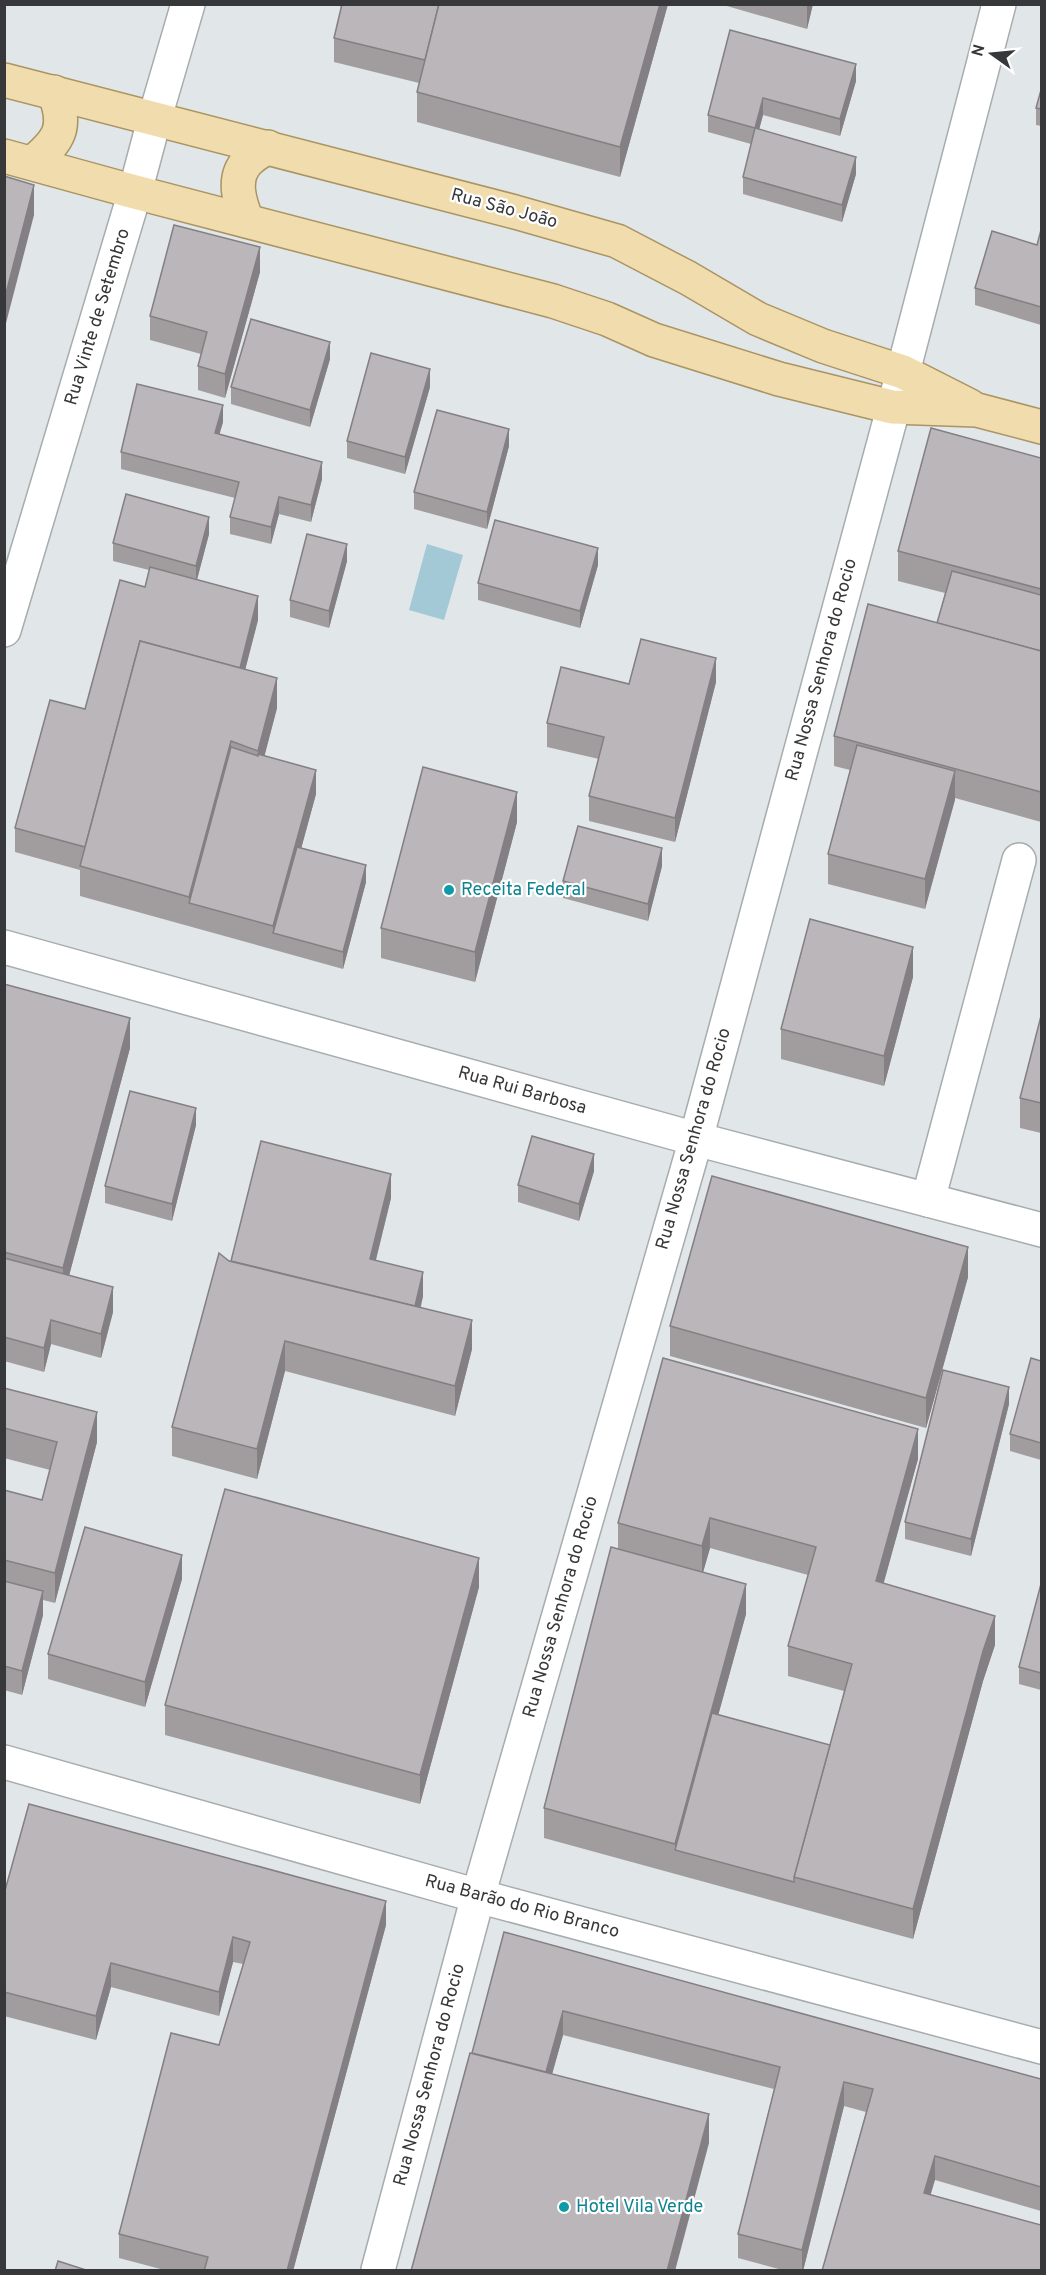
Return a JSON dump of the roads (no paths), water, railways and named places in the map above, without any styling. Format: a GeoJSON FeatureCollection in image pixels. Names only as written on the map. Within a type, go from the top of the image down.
{"type":"FeatureCollection","features":[{"type":"Feature","properties":{"kind":"main road","name":"Rua São João"},"geometry":{"type":"LineString","coordinates":[[4,80],[154,117],[617,241],[758,318],[823,346],[903,372],[977,410],[1041,427]]}},
{"type":"Feature","properties":{"kind":"main road"},"geometry":{"type":"LineString","coordinates":[[18,159],[49,150],[60,132],[62,112],[54,92]]}},
{"type":"Feature","properties":{"kind":"main road"},"geometry":{"type":"LineString","coordinates":[[247,222],[239,201],[238,179],[246,162],[268,147]]}},
{"type":"Feature","properties":{"kind":"main road","name":"Rua São João"},"geometry":{"type":"LineString","coordinates":[[18,159],[247,222],[553,301],[607,319],[654,340],[779,379],[892,408],[977,410]]}},
{"type":"Feature","properties":{"kind":"street","name":"Rua Vinte de Setembro"},"geometry":{"type":"LineString","coordinates":[[4,630],[135,192],[154,117],[188,4]]}},
{"type":"Feature","properties":{"kind":"street","name":"Rua Nossa Senhora do Rocio"},"geometry":{"type":"LineString","coordinates":[[378,2271],[478,1896],[696,1139],[903,372],[999,4]]}},
{"type":"Feature","properties":{"kind":"street"},"geometry":{"type":"LineString","coordinates":[[928,1200],[1019,860]]}},
{"type":"Feature","properties":{"kind":"street","name":"Rua Rui Barbosa"},"geometry":{"type":"LineString","coordinates":[[4,947],[696,1139],[1041,1230]]}},
{"type":"Feature","properties":{"kind":"street","name":"Rua Barão do Rio Branco"},"geometry":{"type":"LineString","coordinates":[[4,1762],[478,1896],[1041,2047]]}},
{"type":"Feature","properties":{"kind":"water"},"geometry":{"type":"Polygon","coordinates":[[[427,544],[463,555],[444,620],[409,610],[427,544]]]}},
{"type":"Feature","properties":{"kind":"place","name":"Receita Federal"},"geometry":{"type":"Point","coordinates":[449,890]}},
{"type":"Feature","properties":{"kind":"place","name":"Hotel Vila Verde"},"geometry":{"type":"Point","coordinates":[564,2207]}}]}
